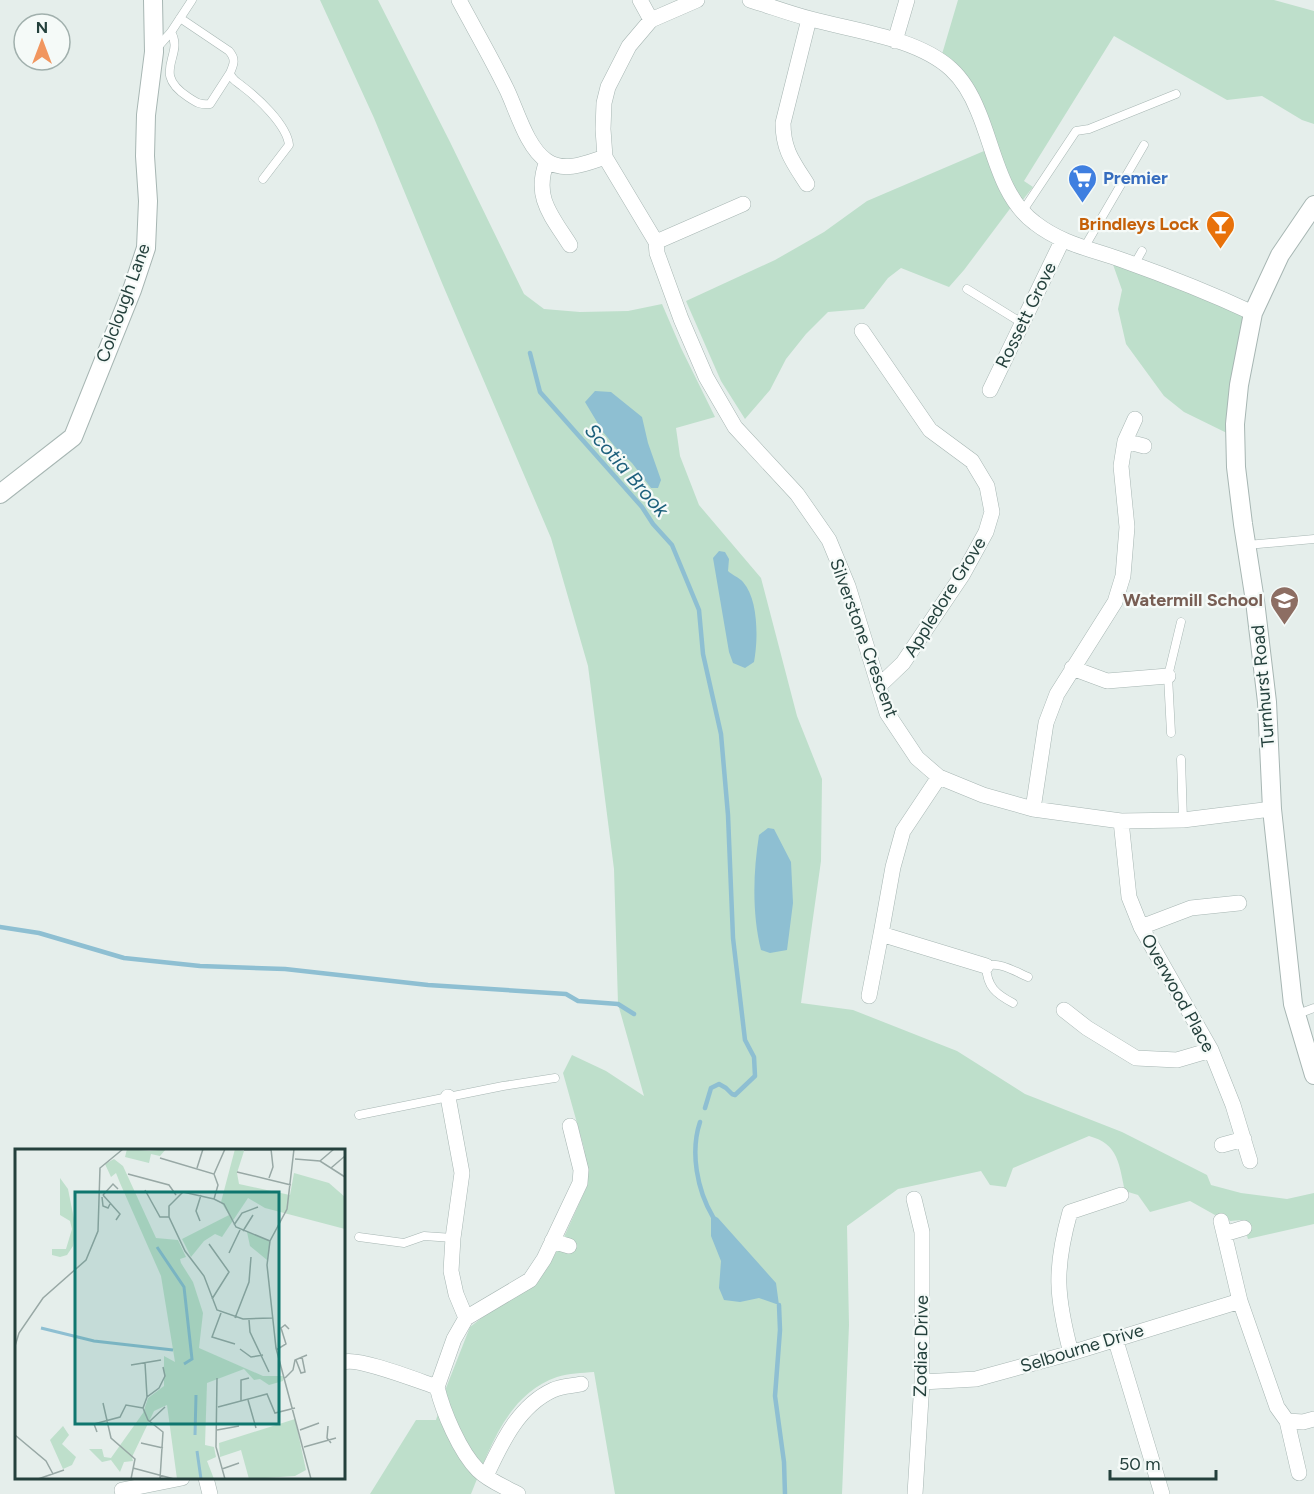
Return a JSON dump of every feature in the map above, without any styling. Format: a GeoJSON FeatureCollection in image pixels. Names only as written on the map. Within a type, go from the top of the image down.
{"type":"FeatureCollection","features":[{"type":"Feature","properties":{"kind":"street","name":"Colclough Lane"},"geometry":{"type":"LineString","coordinates":[[0,494],[73,437],[132,290],[146,248],[148,201],[145,156],[146,115],[154,52],[153,0]]}},
{"type":"Feature","properties":{"kind":"street"},"geometry":{"type":"LineString","coordinates":[[459,0],[507,90],[530,141],[547,161],[566,167],[605,158]]}},
{"type":"Feature","properties":{"kind":"street"},"geometry":{"type":"LineString","coordinates":[[640,0],[651,20]]}},
{"type":"Feature","properties":{"kind":"street","name":"Silverstone Crescent"},"geometry":{"type":"LineString","coordinates":[[697,0],[651,20],[629,45],[608,87],[604,103],[605,158],[656,242],[657,253],[681,319],[706,377],[723,407],[735,427],[797,494],[829,540],[848,586],[887,713],[917,758],[939,777],[983,795],[1034,809],[1121,821],[1183,820],[1272,809]]}},
{"type":"Feature","properties":{"kind":"street"},"geometry":{"type":"LineString","coordinates":[[750,0],[809,19],[895,40],[934,57],[959,77],[979,112],[1013,199],[1034,223],[1062,241],[1084,248],[1138,258],[1253,313]]}},
{"type":"Feature","properties":{"kind":"street"},"geometry":{"type":"LineString","coordinates":[[895,40],[907,0]]}},
{"type":"Feature","properties":{"kind":"street"},"geometry":{"type":"LineString","coordinates":[[807,184],[789,156],[783,138],[783,123],[809,19]]}},
{"type":"Feature","properties":{"kind":"street"},"geometry":{"type":"LineString","coordinates":[[547,161],[541,176],[544,204],[570,245]]}},
{"type":"Feature","properties":{"kind":"street"},"geometry":{"type":"LineString","coordinates":[[656,242],[744,204]]}},
{"type":"Feature","properties":{"kind":"street","name":"Turnhurst Road"},"geometry":{"type":"LineString","coordinates":[[1314,205],[1280,255],[1253,313],[1239,385],[1235,424],[1236,467],[1267,702],[1272,809],[1293,1004],[1314,1075]]}},
{"type":"Feature","properties":{"kind":"street","name":"Rossett Grove"},"geometry":{"type":"LineString","coordinates":[[990,390],[1062,241]]}},
{"type":"Feature","properties":{"kind":"street","name":"Appledore Grove"},"geometry":{"type":"LineString","coordinates":[[862,331],[930,430],[972,461],[987,486],[992,512],[986,532],[963,574],[903,663],[880,685]]}},
{"type":"Feature","properties":{"kind":"street"},"geometry":{"type":"LineString","coordinates":[[1034,809],[1046,723],[1057,694],[1115,602],[1123,576],[1127,527],[1121,466],[1125,441],[1135,419]]}},
{"type":"Feature","properties":{"kind":"street"},"geometry":{"type":"LineString","coordinates":[[1125,441],[1144,446]]}},
{"type":"Feature","properties":{"kind":"street"},"geometry":{"type":"LineString","coordinates":[[1072,668],[1107,681],[1168,676]]}},
{"type":"Feature","properties":{"kind":"street"},"geometry":{"type":"LineString","coordinates":[[869,996],[893,867],[903,831],[939,777]]}},
{"type":"Feature","properties":{"kind":"street","name":"Overwood Place"},"geometry":{"type":"LineString","coordinates":[[1121,821],[1129,897],[1141,927],[1211,1050],[1233,1105],[1250,1161]]}},
{"type":"Feature","properties":{"kind":"street"},"geometry":{"type":"LineString","coordinates":[[1141,927],[1191,908],[1224,911],[1239,903]]}},
{"type":"Feature","properties":{"kind":"street"},"geometry":{"type":"LineString","coordinates":[[881,934],[986,966]]}},
{"type":"Feature","properties":{"kind":"street"},"geometry":{"type":"LineString","coordinates":[[1064,1010],[1087,1028],[1136,1058],[1177,1060],[1211,1050]]}},
{"type":"Feature","properties":{"kind":"street"},"geometry":{"type":"LineString","coordinates":[[448,1097],[462,1173],[451,1271],[456,1294],[466,1318]]}},
{"type":"Feature","properties":{"kind":"street"},"geometry":{"type":"LineString","coordinates":[[518,1494],[486,1476],[473,1465],[453,1428],[437,1387],[454,1339],[466,1318],[530,1280],[544,1259],[581,1177],[570,1126]]}},
{"type":"Feature","properties":{"kind":"street"},"geometry":{"type":"LineString","coordinates":[[1222,1145],[1244,1139]]}},
{"type":"Feature","properties":{"kind":"street"},"geometry":{"type":"LineString","coordinates":[[1071,1353],[1062,1321],[1058,1287],[1058,1263],[1070,1212],[1121,1195]]}},
{"type":"Feature","properties":{"kind":"street","name":"Zodiac Drive"},"geometry":{"type":"LineString","coordinates":[[914,1199],[922,1232],[922,1382],[915,1494]]}},
{"type":"Feature","properties":{"kind":"street"},"geometry":{"type":"LineString","coordinates":[[1244,1227],[1222,1228],[1240,1301],[1278,1407],[1287,1421],[1299,1473]]}},
{"type":"Feature","properties":{"kind":"street"},"geometry":{"type":"LineString","coordinates":[[552,1240],[569,1246]]}},
{"type":"Feature","properties":{"kind":"street","name":"Selbourne Drive"},"geometry":{"type":"LineString","coordinates":[[922,1382],[976,1379],[1071,1353],[1240,1301]]}},
{"type":"Feature","properties":{"kind":"street"},"geometry":{"type":"LineString","coordinates":[[1115,1338],[1162,1494]]}},
{"type":"Feature","properties":{"kind":"street"},"geometry":{"type":"LineString","coordinates":[[345,1362],[348,1360],[366,1364],[437,1387]]}},
{"type":"Feature","properties":{"kind":"street"},"geometry":{"type":"LineString","coordinates":[[486,1476],[505,1437],[518,1419],[554,1390],[581,1384]]}},
{"type":"Feature","properties":{"kind":"street"},"geometry":{"type":"LineString","coordinates":[[1287,1421],[1303,1422],[1314,1419]]}},
{"type":"Feature","properties":{"kind":"street"},"geometry":{"type":"LineString","coordinates":[[121,1487],[175,1479]]}},
{"type":"Feature","properties":{"kind":"street"},"geometry":{"type":"LineString","coordinates":[[206,1479],[210,1494]]}},
{"type":"Feature","properties":{"kind":"lane"},"geometry":{"type":"LineString","coordinates":[[154,52],[171,32],[192,0]]}},
{"type":"Feature","properties":{"kind":"lane"},"geometry":{"type":"LineString","coordinates":[[171,32],[174,46],[169,73],[172,83],[177,90],[200,105],[210,104],[230,73],[234,57],[229,51],[180,18]]}},
{"type":"Feature","properties":{"kind":"lane"},"geometry":{"type":"LineString","coordinates":[[230,73],[231,79],[243,87],[282,125],[288,138],[289,145],[263,179]]}},
{"type":"Feature","properties":{"kind":"lane"},"geometry":{"type":"LineString","coordinates":[[1022,212],[1076,131],[1089,129],[1176,94]]}},
{"type":"Feature","properties":{"kind":"lane"},"geometry":{"type":"LineString","coordinates":[[1084,248],[1144,145]]}},
{"type":"Feature","properties":{"kind":"lane"},"geometry":{"type":"LineString","coordinates":[[967,289],[1022,323]]}},
{"type":"Feature","properties":{"kind":"lane"},"geometry":{"type":"LineString","coordinates":[[1246,545],[1314,539]]}},
{"type":"Feature","properties":{"kind":"lane"},"geometry":{"type":"LineString","coordinates":[[1171,733],[1168,676],[1181,622]]}},
{"type":"Feature","properties":{"kind":"lane"},"geometry":{"type":"LineString","coordinates":[[1181,759],[1183,820]]}},
{"type":"Feature","properties":{"kind":"lane"},"geometry":{"type":"LineString","coordinates":[[1013,1003],[997,994],[987,975],[986,966],[991,964],[1005,967],[1028,977]]}},
{"type":"Feature","properties":{"kind":"lane"},"geometry":{"type":"LineString","coordinates":[[1296,1015],[1314,1008]]}},
{"type":"Feature","properties":{"kind":"lane"},"geometry":{"type":"LineString","coordinates":[[359,1115],[555,1078]]}},
{"type":"Feature","properties":{"kind":"lane"},"geometry":{"type":"LineString","coordinates":[[358,1237],[404,1243],[424,1236],[453,1238]]}},
{"type":"Feature","properties":{"kind":"green space"},"geometry":{"type":"Polygon","coordinates":[[[320,0],[378,0],[524,294],[544,309],[580,312],[628,311],[662,304],[715,417],[676,428],[680,456],[699,505],[761,578],[797,716],[822,779],[821,861],[801,1003],[853,1010],[957,1051],[1025,1094],[1122,1132],[1207,1175],[1211,1185],[1241,1193],[1287,1199],[1314,1193],[1314,1224],[1248,1239],[1242,1220],[1230,1221],[1223,1213],[1215,1215],[1190,1201],[1150,1212],[1138,1195],[1125,1191],[1119,1164],[1112,1150],[1106,1144],[1089,1136],[1013,1168],[1006,1187],[990,1185],[981,1171],[898,1189],[847,1226],[849,1325],[842,1494],[615,1494],[594,1372],[557,1377],[540,1385],[525,1396],[502,1425],[471,1494],[370,1494],[416,1420],[436,1420],[470,1327],[493,1309],[537,1283],[559,1248],[588,1184],[584,1148],[563,1073],[572,1055],[606,1071],[644,1096],[618,1004],[614,869],[588,666],[551,538],[374,118],[320,0]]]}},
{"type":"Feature","properties":{"kind":"green space"},"geometry":{"type":"Polygon","coordinates":[[[958,0],[1274,0],[1314,11],[1314,124],[1302,120],[1262,96],[1227,100],[1114,36],[1024,181],[1033,187],[1018,206],[1015,202],[949,287],[901,268],[888,278],[864,309],[828,312],[786,359],[770,390],[745,419],[721,381],[686,301],[775,260],[824,232],[867,201],[991,148],[979,112],[940,61],[958,0]]]}},
{"type":"Feature","properties":{"kind":"green space"},"geometry":{"type":"Polygon","coordinates":[[[1110,256],[1253,313],[1235,437],[1184,412],[1164,396],[1126,344],[1118,309],[1122,290],[1110,256]]]}},
{"type":"Feature","properties":{"kind":"water"},"geometry":{"type":"Polygon","coordinates":[[[595,391],[611,392],[642,417],[661,480],[658,488],[651,488],[632,463],[603,432],[585,402],[595,391]]]}},
{"type":"Feature","properties":{"kind":"water"},"geometry":{"type":"Polygon","coordinates":[[[719,551],[725,552],[729,559],[728,571],[742,581],[755,610],[754,662],[745,668],[733,663],[729,652],[713,558],[719,551]]]}},
{"type":"Feature","properties":{"kind":"water"},"geometry":{"type":"Polygon","coordinates":[[[768,828],[774,829],[791,862],[793,903],[787,950],[770,953],[761,950],[754,893],[759,835],[768,828]]]}},
{"type":"Feature","properties":{"kind":"water"},"geometry":{"type":"Polygon","coordinates":[[[711,1214],[718,1218],[776,1283],[779,1305],[759,1298],[740,1302],[724,1300],[719,1288],[721,1261],[711,1236],[711,1214]]]}},
{"type":"Feature","properties":{"kind":"waterway","name":"Scotia Brook"},"geometry":{"type":"LineString","coordinates":[[530,353],[540,392],[642,507],[653,524],[672,545],[699,610],[703,654],[721,734],[728,815],[733,938],[745,1040],[754,1057],[755,1076],[735,1095],[719,1084],[711,1088],[705,1108]]}},
{"type":"Feature","properties":{"kind":"waterway"},"geometry":{"type":"LineString","coordinates":[[0,927],[39,933],[124,958],[200,966],[285,969],[428,985],[566,994],[578,1001],[618,1004],[634,1014]]}},
{"type":"Feature","properties":{"kind":"waterway"},"geometry":{"type":"LineString","coordinates":[[700,1122],[696,1146],[697,1171],[703,1195],[713,1217]]}},
{"type":"Feature","properties":{"kind":"waterway"},"geometry":{"type":"LineString","coordinates":[[779,1305],[780,1330],[775,1396],[784,1462],[785,1494]]}},
{"type":"Feature","properties":{"kind":"place","name":"Premier"},"geometry":{"type":"Point","coordinates":[1082,204]}},
{"type":"Feature","properties":{"kind":"place","name":"Brindleys Lock"},"geometry":{"type":"Point","coordinates":[1220,250]}},
{"type":"Feature","properties":{"kind":"place","name":"Watermill School"},"geometry":{"type":"Point","coordinates":[1284,626]}}]}
